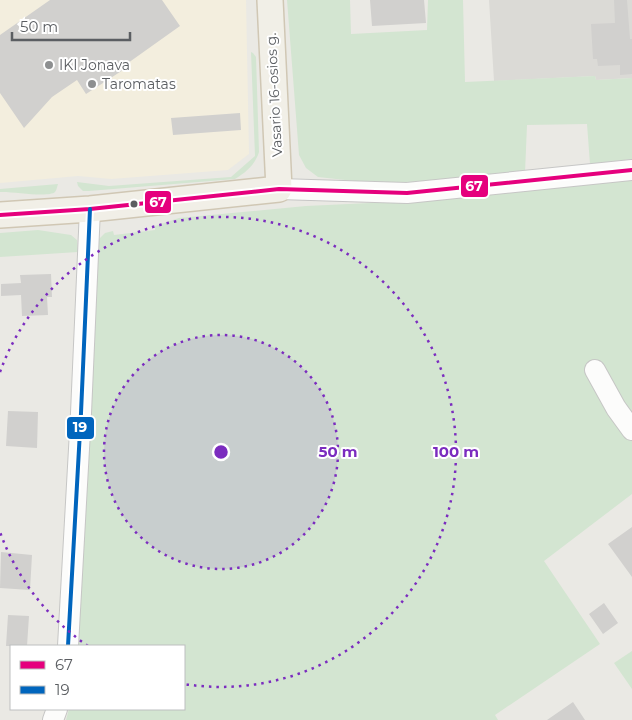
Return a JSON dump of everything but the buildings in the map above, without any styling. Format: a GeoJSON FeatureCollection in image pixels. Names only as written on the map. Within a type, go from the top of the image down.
{"type":"FeatureCollection","features":[{"type":"Feature","properties":{"kind":"main road","name":"Vasario 16-osios g."},"geometry":{"type":"LineString","coordinates":[[270,0],[279,189]]}},
{"type":"Feature","properties":{"kind":"main road"},"geometry":{"type":"LineString","coordinates":[[0,215],[90,209],[279,189]]}},
{"type":"Feature","properties":{"kind":"street"},"geometry":{"type":"LineString","coordinates":[[279,189],[407,193],[632,170]]}},
{"type":"Feature","properties":{"kind":"street"},"geometry":{"type":"LineString","coordinates":[[68,645],[90,209]]}},
{"type":"Feature","properties":{"kind":"street"},"geometry":{"type":"LineString","coordinates":[[595,370],[616,408],[632,430]]}},
{"type":"Feature","properties":{"kind":"shaded area"},"geometry":{"type":"Polygon","coordinates":[[[0,0],[246,0],[249,154],[228,170],[111,179],[78,176],[0,183],[0,0]]]}},
{"type":"Feature","properties":{"kind":"shaded area"},"geometry":{"type":"Polygon","coordinates":[[[489,0],[632,0],[632,78],[596,80],[595,76],[494,81],[489,0]]]}},
{"type":"Feature","properties":{"kind":"green space"},"geometry":{"type":"Polygon","coordinates":[[[287,0],[350,0],[351,34],[427,30],[428,0],[463,0],[465,82],[595,76],[596,80],[632,78],[632,159],[590,164],[587,124],[527,125],[525,173],[438,181],[372,183],[318,177],[306,168],[299,155],[287,0]]]}},
{"type":"Feature","properties":{"kind":"green space"},"geometry":{"type":"Polygon","coordinates":[[[251,52],[256,57],[259,152],[253,164],[243,174],[235,179],[89,191],[83,191],[78,186],[77,182],[109,186],[231,177],[255,156],[251,52]]]}},
{"type":"Feature","properties":{"kind":"green space"},"geometry":{"type":"Polygon","coordinates":[[[632,179],[632,494],[544,561],[600,644],[495,715],[498,720],[66,720],[69,710],[185,710],[185,645],[76,645],[97,241],[105,233],[113,231],[114,235],[155,230],[155,226],[179,218],[306,206],[412,201],[632,179]]]}},
{"type":"Feature","properties":{"kind":"green space"},"geometry":{"type":"Polygon","coordinates":[[[58,184],[55,192],[51,194],[0,192],[0,189],[58,184]]]}},
{"type":"Feature","properties":{"kind":"green space"},"geometry":{"type":"Polygon","coordinates":[[[38,230],[71,235],[77,240],[78,252],[0,257],[0,233],[38,230]]]}},
{"type":"Feature","properties":{"kind":"green space"},"geometry":{"type":"Polygon","coordinates":[[[632,651],[632,689],[614,663],[632,651]]]}},
{"type":"Feature","properties":{"kind":"transit line","name":"67"},"geometry":{"type":"LineString","coordinates":[[0,215],[90,209],[279,189],[407,193],[632,170]]}},
{"type":"Feature","properties":{"kind":"transit line","name":"19"},"geometry":{"type":"LineString","coordinates":[[68,645],[90,209]]}},
{"type":"Feature","properties":{"kind":"place","name":"IKI Jonava"},"geometry":{"type":"Point","coordinates":[49,65]}},
{"type":"Feature","properties":{"kind":"place","name":"Taromatas"},"geometry":{"type":"Point","coordinates":[92,84]}}]}
